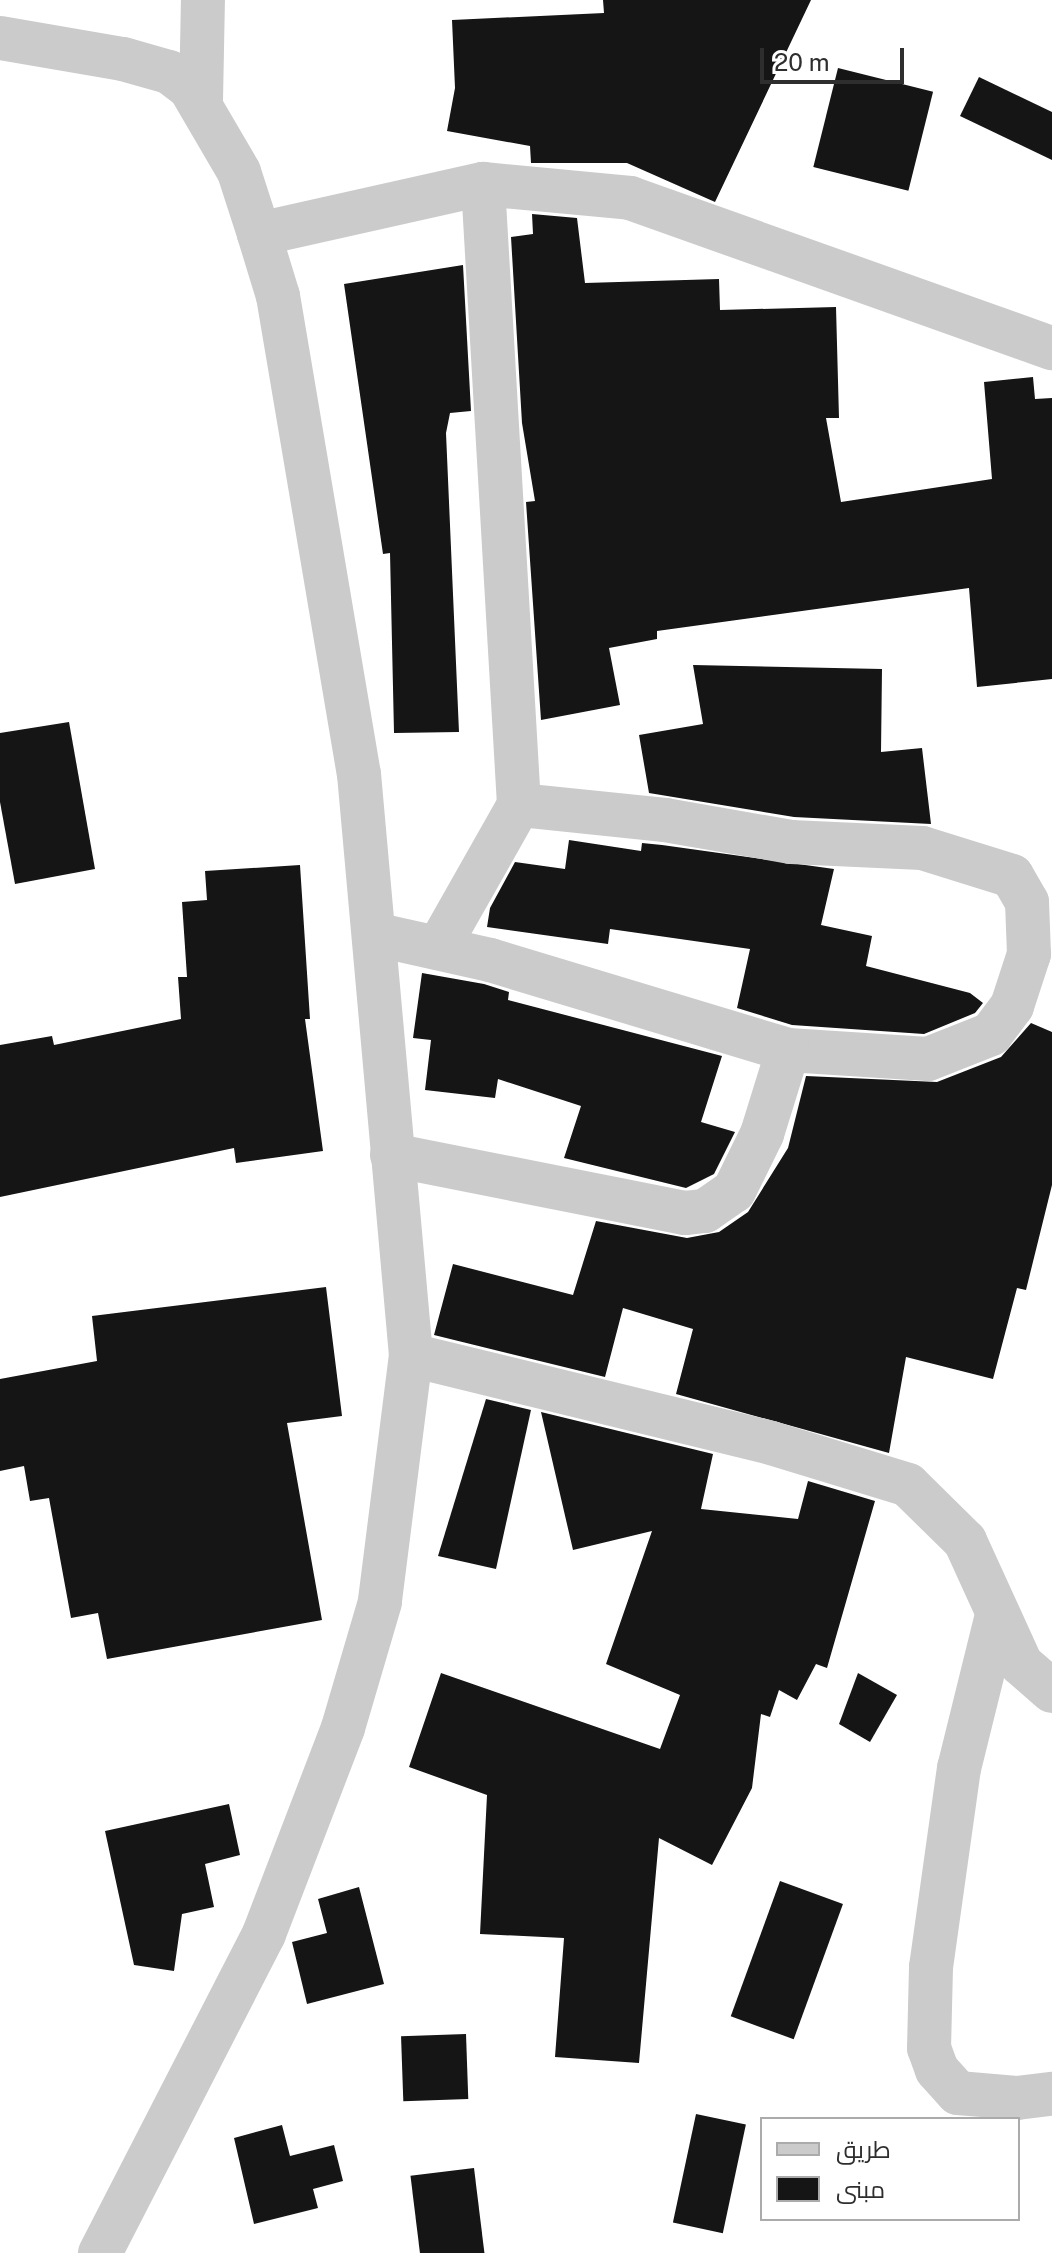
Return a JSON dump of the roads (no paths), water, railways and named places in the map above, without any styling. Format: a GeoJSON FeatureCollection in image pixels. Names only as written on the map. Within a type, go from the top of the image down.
{"type":"FeatureCollection","features":[{"type":"Feature","properties":{"kind":"street"},"geometry":{"type":"LineString","coordinates":[[201,101],[203,0]]}},
{"type":"Feature","properties":{"kind":"street"},"geometry":{"type":"LineString","coordinates":[[0,38],[169,72],[201,101],[239,172],[259,234],[278,296],[359,774],[411,1355],[380,1602],[343,1728],[264,1934],[100,2253]]}},
{"type":"Feature","properties":{"kind":"street"},"geometry":{"type":"LineString","coordinates":[[259,234],[483,184],[630,198],[1052,348]]}},
{"type":"Feature","properties":{"kind":"street"},"geometry":{"type":"LineString","coordinates":[[438,948],[519,805],[483,184]]}},
{"type":"Feature","properties":{"kind":"street"},"geometry":{"type":"LineString","coordinates":[[374,934],[438,948],[788,1050],[928,1059],[991,1034],[1012,1006],[1029,954],[1027,902],[1012,876],[922,848],[791,842],[665,820],[519,805]]}},
{"type":"Feature","properties":{"kind":"street"},"geometry":{"type":"LineString","coordinates":[[392,1155],[685,1213],[705,1211],[734,1191],[762,1134],[788,1050]]}},
{"type":"Feature","properties":{"kind":"street"},"geometry":{"type":"LineString","coordinates":[[411,1355],[771,1443],[908,1485],[965,1541],[996,1619],[1021,1664],[1052,1691]]}},
{"type":"Feature","properties":{"kind":"street"},"geometry":{"type":"LineString","coordinates":[[996,1619],[959,1768],[931,1967],[929,2048],[937,2070],[958,2093],[1052,2094]]}}]}
